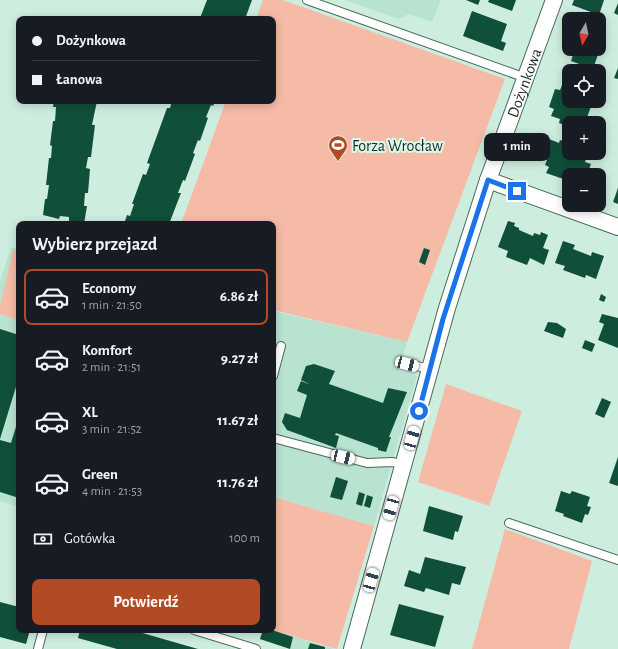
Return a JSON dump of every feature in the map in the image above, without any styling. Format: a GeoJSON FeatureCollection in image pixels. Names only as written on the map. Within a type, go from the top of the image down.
{"type":"FeatureCollection","features":[{"type":"Feature","properties":{"kind":"street","name":"Dożynkowa"},"geometry":{"type":"LineString","coordinates":[[352,649],[451,294],[488,180],[554,0]]}},
{"type":"Feature","properties":{"kind":"street"},"geometry":{"type":"LineString","coordinates":[[488,180],[618,227]]}},
{"type":"Feature","properties":{"kind":"lane"},"geometry":{"type":"LineString","coordinates":[[307,0],[526,78]]}},
{"type":"Feature","properties":{"kind":"lane"},"geometry":{"type":"LineString","coordinates":[[276,365],[281,346]]}},
{"type":"Feature","properties":{"kind":"lane"},"geometry":{"type":"LineString","coordinates":[[401,362],[429,369]]}},
{"type":"Feature","properties":{"kind":"lane"},"geometry":{"type":"LineString","coordinates":[[276,439],[367,463],[392,462],[404,464]]}},
{"type":"Feature","properties":{"kind":"lane"},"geometry":{"type":"LineString","coordinates":[[509,523],[618,560]]}},
{"type":"Feature","properties":{"kind":"lane"},"geometry":{"type":"LineString","coordinates":[[38,649],[42,633]]}},
{"type":"Feature","properties":{"kind":"lane"},"geometry":{"type":"LineString","coordinates":[[204,633],[256,649]]}},
{"type":"Feature","properties":{"kind":"shaded area","name":"Forza Wrocław"},"geometry":{"type":"Polygon","coordinates":[[[263,0],[283,0],[505,79],[407,342],[276,311],[276,221],[182,221],[225,104],[276,104],[276,16],[257,16],[263,0]]]}},
{"type":"Feature","properties":{"kind":"shaded area"},"geometry":{"type":"Polygon","coordinates":[[[345,0],[441,0],[432,22],[409,14],[398,19],[345,0]]]}},
{"type":"Feature","properties":{"kind":"shaded area"},"geometry":{"type":"Polygon","coordinates":[[[11,247],[16,248],[16,506],[0,501],[0,282],[11,247]]]}},
{"type":"Feature","properties":{"kind":"shaded area"},"geometry":{"type":"Polygon","coordinates":[[[13,250],[16,250],[16,319],[0,314],[0,306],[13,250]]]}},
{"type":"Feature","properties":{"kind":"shaded area"},"geometry":{"type":"Polygon","coordinates":[[[276,312],[407,342],[398,371],[417,376],[374,526],[276,498],[276,312]]]}},
{"type":"Feature","properties":{"kind":"shaded area"},"geometry":{"type":"Polygon","coordinates":[[[446,384],[522,411],[489,506],[418,482],[446,384]]]}},
{"type":"Feature","properties":{"kind":"shaded area"},"geometry":{"type":"Polygon","coordinates":[[[276,498],[374,526],[337,649],[276,631],[276,498]]]}},
{"type":"Feature","properties":{"kind":"shaded area"},"geometry":{"type":"Polygon","coordinates":[[[505,529],[592,561],[569,649],[472,649],[505,529]]]}},
{"type":"Feature","properties":{"kind":"shaded area"},"geometry":{"type":"Polygon","coordinates":[[[276,631],[334,649],[291,649],[259,639],[261,633],[276,633],[276,631]]]}},
{"type":"Feature","properties":{"kind":"building"},"geometry":{"type":"Polygon","coordinates":[[[207,0],[252,0],[246,16],[201,16],[207,0]]]}},
{"type":"Feature","properties":{"kind":"building"},"geometry":{"type":"Polygon","coordinates":[[[466,0],[480,0],[478,5],[466,0]]]}},
{"type":"Feature","properties":{"kind":"building"},"geometry":{"type":"Polygon","coordinates":[[[489,0],[516,0],[512,11],[488,2],[489,0]]]}},
{"type":"Feature","properties":{"kind":"building"},"geometry":{"type":"Polygon","coordinates":[[[574,0],[604,0],[600,12],[591,12],[572,5],[574,0]]]}},
{"type":"Feature","properties":{"kind":"building"},"geometry":{"type":"Polygon","coordinates":[[[618,3],[618,15],[614,13],[618,3]]]}},
{"type":"Feature","properties":{"kind":"building"},"geometry":{"type":"Polygon","coordinates":[[[472,11],[507,24],[501,41],[506,43],[503,51],[463,36],[472,11]]]}},
{"type":"Feature","properties":{"kind":"building"},"geometry":{"type":"Polygon","coordinates":[[[573,56],[597,56],[595,64],[579,64],[571,61],[573,56]]]}},
{"type":"Feature","properties":{"kind":"building"},"geometry":{"type":"Polygon","coordinates":[[[618,68],[618,79],[614,78],[618,68]]]}},
{"type":"Feature","properties":{"kind":"building"},"geometry":{"type":"Polygon","coordinates":[[[562,85],[562,108],[590,108],[588,116],[562,116],[562,124],[559,123],[560,119],[551,116],[554,109],[549,107],[555,89],[560,90],[562,85]]]}},
{"type":"Feature","properties":{"kind":"building"},"geometry":{"type":"Polygon","coordinates":[[[54,104],[96,104],[92,125],[95,125],[91,157],[88,157],[86,168],[90,169],[88,193],[85,193],[84,206],[87,206],[84,221],[69,221],[69,217],[60,216],[59,219],[43,215],[49,185],[46,185],[49,158],[51,158],[52,146],[50,145],[53,121],[55,121],[56,107],[53,107],[54,104]]]}},
{"type":"Feature","properties":{"kind":"building"},"geometry":{"type":"Polygon","coordinates":[[[171,104],[214,104],[213,106],[211,105],[206,117],[208,118],[200,141],[198,140],[193,153],[195,154],[185,181],[183,180],[178,193],[181,193],[170,221],[125,221],[127,215],[130,216],[134,204],[132,204],[143,174],[146,175],[150,164],[147,163],[167,108],[170,108],[171,104]]]}},
{"type":"Feature","properties":{"kind":"building"},"geometry":{"type":"Polygon","coordinates":[[[539,135],[559,143],[560,140],[562,141],[562,160],[586,160],[585,162],[591,164],[590,168],[562,168],[562,179],[546,173],[549,167],[545,165],[547,160],[532,154],[539,135]]]}},
{"type":"Feature","properties":{"kind":"building"},"geometry":{"type":"Polygon","coordinates":[[[618,188],[618,204],[613,202],[618,188]]]}},
{"type":"Feature","properties":{"kind":"building"},"geometry":{"type":"Polygon","coordinates":[[[508,221],[515,223],[514,226],[519,228],[519,230],[533,236],[534,233],[540,235],[541,232],[548,235],[543,248],[549,250],[544,265],[530,258],[527,265],[506,257],[508,251],[498,247],[508,221]]]}},
{"type":"Feature","properties":{"kind":"building"},"geometry":{"type":"Polygon","coordinates":[[[563,241],[575,245],[573,249],[591,256],[592,252],[604,256],[596,279],[586,275],[585,278],[563,270],[565,266],[555,263],[563,241]]]}},
{"type":"Feature","properties":{"kind":"building"},"geometry":{"type":"Polygon","coordinates":[[[424,248],[430,250],[425,265],[419,262],[424,248]]]}},
{"type":"Feature","properties":{"kind":"building"},"geometry":{"type":"Polygon","coordinates":[[[601,294],[606,297],[604,302],[599,300],[601,294]]]}},
{"type":"Feature","properties":{"kind":"building"},"geometry":{"type":"Polygon","coordinates":[[[602,314],[618,318],[618,348],[598,340],[604,324],[599,322],[602,314]]]}},
{"type":"Feature","properties":{"kind":"building"},"geometry":{"type":"Polygon","coordinates":[[[548,322],[557,323],[566,329],[563,338],[544,331],[548,322]]]}},
{"type":"Feature","properties":{"kind":"building"},"geometry":{"type":"Polygon","coordinates":[[[0,329],[16,334],[16,387],[0,439],[0,329]]]}},
{"type":"Feature","properties":{"kind":"building"},"geometry":{"type":"Polygon","coordinates":[[[585,340],[595,344],[592,352],[582,348],[585,340]]]}},
{"type":"Feature","properties":{"kind":"building"},"geometry":{"type":"Polygon","coordinates":[[[314,364],[335,371],[329,384],[383,403],[388,388],[407,392],[389,437],[391,437],[386,452],[336,433],[335,435],[339,436],[336,448],[287,430],[282,422],[285,413],[300,418],[307,395],[297,391],[301,381],[311,385],[301,380],[306,366],[314,364]]]}},
{"type":"Feature","properties":{"kind":"building"},"geometry":{"type":"Polygon","coordinates":[[[602,398],[611,402],[604,418],[595,414],[602,398]]]}},
{"type":"Feature","properties":{"kind":"building"},"geometry":{"type":"Polygon","coordinates":[[[16,427],[16,497],[0,492],[0,440],[11,443],[16,427]]]}},
{"type":"Feature","properties":{"kind":"building"},"geometry":{"type":"Polygon","coordinates":[[[618,457],[618,486],[609,483],[618,457]]]}},
{"type":"Feature","properties":{"kind":"building"},"geometry":{"type":"Polygon","coordinates":[[[336,477],[348,481],[342,500],[330,497],[336,477]]]}},
{"type":"Feature","properties":{"kind":"building"},"geometry":{"type":"Polygon","coordinates":[[[561,491],[570,494],[572,491],[590,497],[587,506],[591,507],[588,515],[585,514],[582,523],[563,516],[564,514],[555,511],[561,491]]]}},
{"type":"Feature","properties":{"kind":"building"},"geometry":{"type":"Polygon","coordinates":[[[359,492],[365,494],[362,506],[356,504],[359,492]]]}},
{"type":"Feature","properties":{"kind":"building"},"geometry":{"type":"Polygon","coordinates":[[[367,495],[373,497],[370,508],[364,506],[367,495]]]}},
{"type":"Feature","properties":{"kind":"building"},"geometry":{"type":"Polygon","coordinates":[[[429,506],[463,516],[458,532],[455,531],[453,540],[423,531],[429,506]]]}},
{"type":"Feature","properties":{"kind":"building"},"geometry":{"type":"Polygon","coordinates":[[[425,557],[466,567],[460,585],[452,583],[449,595],[426,588],[424,592],[404,586],[409,570],[420,574],[425,557]]]}},
{"type":"Feature","properties":{"kind":"building"},"geometry":{"type":"Polygon","coordinates":[[[0,602],[16,606],[16,633],[29,633],[26,644],[0,637],[0,602]]]}},
{"type":"Feature","properties":{"kind":"building"},"geometry":{"type":"Polygon","coordinates":[[[399,604],[444,616],[435,647],[390,635],[399,604]]]}},
{"type":"Feature","properties":{"kind":"building"},"geometry":{"type":"Polygon","coordinates":[[[276,631],[293,637],[290,649],[260,639],[262,633],[276,633],[276,631]]]}},
{"type":"Feature","properties":{"kind":"building"},"geometry":{"type":"Polygon","coordinates":[[[79,633],[142,633],[198,649],[117,649],[78,638],[79,633]]]}},
{"type":"Feature","properties":{"kind":"building"},"geometry":{"type":"Polygon","coordinates":[[[310,643],[325,647],[325,649],[308,649],[310,643]]]}},
{"type":"Feature","properties":{"kind":"place","name":"Forza Wrocław"},"geometry":{"type":"Point","coordinates":[338,162]}},
{"type":"Feature","properties":{"kind":"route"},"geometry":{"type":"LineString","coordinates":[[419,411],[443,319],[488,180],[517,191]]}}]}
